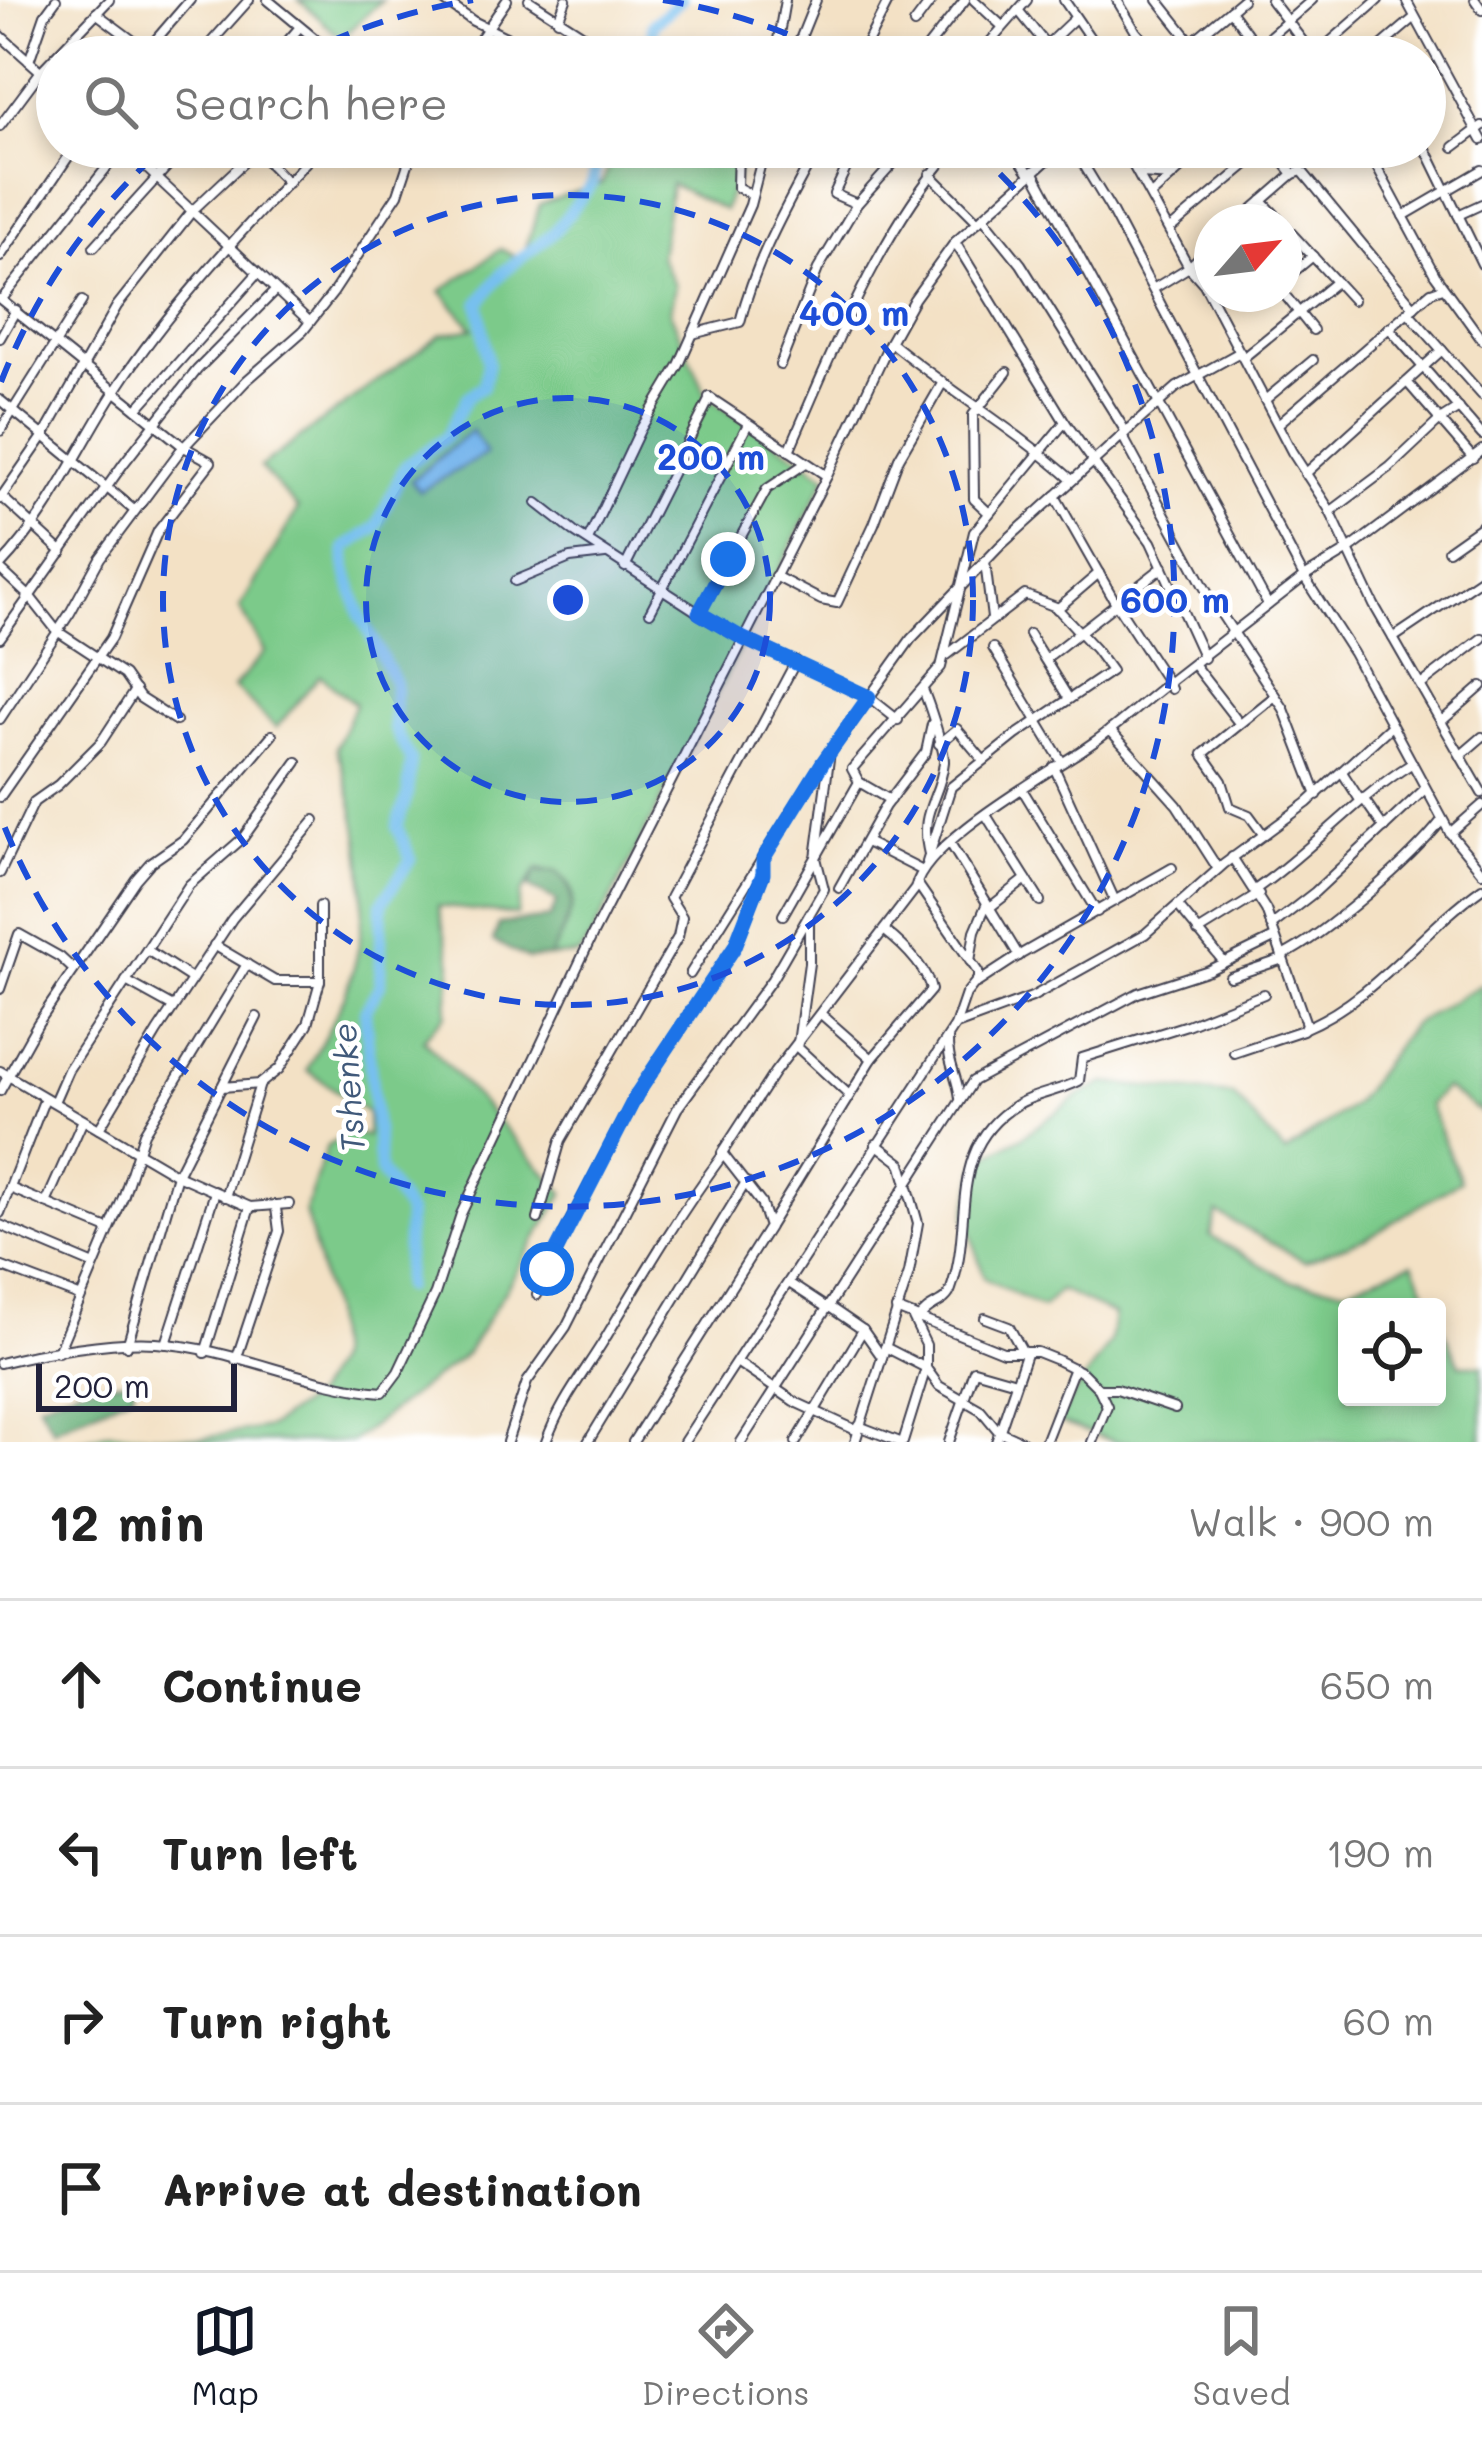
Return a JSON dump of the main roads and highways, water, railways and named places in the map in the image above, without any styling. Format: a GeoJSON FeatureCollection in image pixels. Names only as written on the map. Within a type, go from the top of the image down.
{"type":"FeatureCollection","features":[{"type":"Feature","properties":{"kind":"water"},"geometry":{"type":"Polygon","coordinates":[[[472,430],[486,454],[420,491],[411,481],[472,430]]]}},
{"type":"Feature","properties":{"kind":"waterway","name":"Tshenke"},"geometry":{"type":"LineString","coordinates":[[652,36],[653,24],[681,0]]}},
{"type":"Feature","properties":{"kind":"waterway","name":"Tshenke"},"geometry":{"type":"LineString","coordinates":[[405,1287],[408,1213],[380,1171],[365,1011],[380,985],[382,903],[411,859],[397,827],[408,793],[411,761],[394,728],[395,683],[361,617],[346,569],[345,548],[376,527],[405,466],[446,437],[467,397],[483,386],[488,363],[479,303],[503,272],[553,233],[592,184],[595,168]]}}]}
